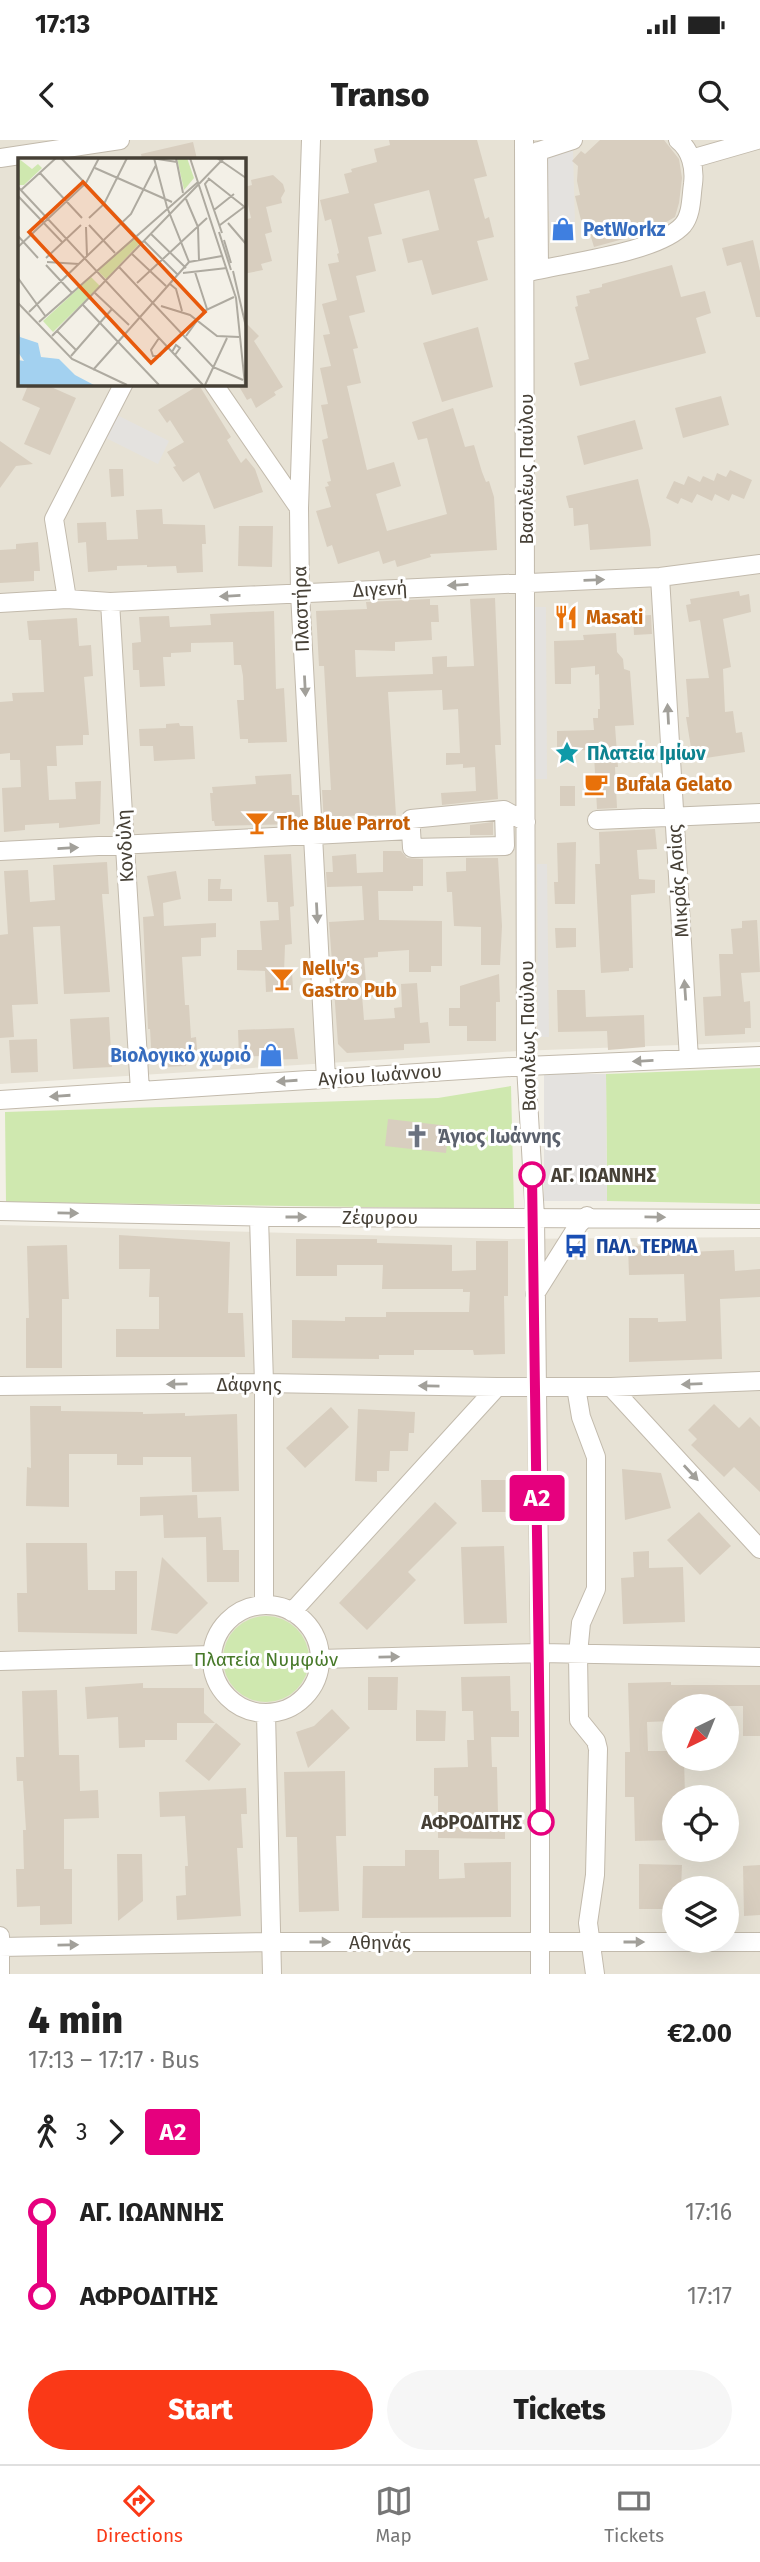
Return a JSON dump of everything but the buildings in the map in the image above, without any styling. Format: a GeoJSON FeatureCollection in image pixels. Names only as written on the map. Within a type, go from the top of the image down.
{"type":"FeatureCollection","features":[{"type":"Feature","properties":{"kind":"street","name":"Πλαστήρα"},"geometry":{"type":"LineString","coordinates":[[311,140],[299,508],[300,593],[326,1079]]}},
{"type":"Feature","properties":{"kind":"street"},"geometry":{"type":"LineString","coordinates":[[529,149],[573,140]]}},
{"type":"Feature","properties":{"kind":"street"},"geometry":{"type":"LineString","coordinates":[[532,271],[635,248],[670,235],[684,223],[690,210],[694,174],[691,159],[678,140]]}},
{"type":"Feature","properties":{"kind":"street"},"geometry":{"type":"LineString","coordinates":[[691,159],[757,140]]}},
{"type":"Feature","properties":{"kind":"street"},"geometry":{"type":"LineString","coordinates":[[0,158],[115,145]]}},
{"type":"Feature","properties":{"kind":"street","name":"Βασιλέως Παύλου"},"geometry":{"type":"LineString","coordinates":[[529,149],[532,271],[526,582],[526,1066],[535,1217],[540,1653],[540,1974]]}},
{"type":"Feature","properties":{"kind":"street"},"geometry":{"type":"LineString","coordinates":[[68,599],[54,519],[123,385]]}},
{"type":"Feature","properties":{"kind":"street"},"geometry":{"type":"LineString","coordinates":[[214,385],[299,508]]}},
{"type":"Feature","properties":{"kind":"street","name":"Διγενή"},"geometry":{"type":"LineString","coordinates":[[0,603],[68,599],[110,602],[660,578],[760,564]]}},
{"type":"Feature","properties":{"kind":"street","name":"Μικράς Ασίας"},"geometry":{"type":"LineString","coordinates":[[660,578],[689,1059]]}},
{"type":"Feature","properties":{"kind":"street","name":"Κονδύλη"},"geometry":{"type":"LineString","coordinates":[[110,602],[140,1091]]}},
{"type":"Feature","properties":{"kind":"street"},"geometry":{"type":"LineString","coordinates":[[504,810],[505,846],[412,848],[411,820],[504,810],[526,822]]}},
{"type":"Feature","properties":{"kind":"street"},"geometry":{"type":"LineString","coordinates":[[597,820],[760,813]]}},
{"type":"Feature","properties":{"kind":"street"},"geometry":{"type":"LineString","coordinates":[[0,851],[411,830]]}},
{"type":"Feature","properties":{"kind":"street","name":"Αγίου Ιωάννου"},"geometry":{"type":"LineString","coordinates":[[0,1100],[526,1066],[760,1056]]}},
{"type":"Feature","properties":{"kind":"street","name":"Ζέφυρου"},"geometry":{"type":"LineString","coordinates":[[0,1211],[260,1217],[587,1216],[760,1219]]}},
{"type":"Feature","properties":{"kind":"street"},"geometry":{"type":"LineString","coordinates":[[536,1294],[579,1224],[587,1216]]}},
{"type":"Feature","properties":{"kind":"street"},"geometry":{"type":"LineString","coordinates":[[260,1217],[264,1383],[264,1605]]}},
{"type":"Feature","properties":{"kind":"street"},"geometry":{"type":"LineString","coordinates":[[535,1386],[611,1387],[760,1381]]}},
{"type":"Feature","properties":{"kind":"street","name":"Δάφνης"},"geometry":{"type":"LineString","coordinates":[[0,1386],[264,1383],[535,1386]]}},
{"type":"Feature","properties":{"kind":"street"},"geometry":{"type":"LineString","coordinates":[[292,1612],[498,1387]]}},
{"type":"Feature","properties":{"kind":"street"},"geometry":{"type":"LineString","coordinates":[[576,1387],[580,1416],[596,1457],[596,1589],[581,1623],[578,1654],[579,1720],[596,1741],[598,1749],[595,1875],[589,1908],[589,1942],[594,1974]]}},
{"type":"Feature","properties":{"kind":"street"},"geometry":{"type":"LineString","coordinates":[[611,1387],[760,1549]]}},
{"type":"Feature","properties":{"kind":"street"},"geometry":{"type":"LineString","coordinates":[[264,1605],[292,1612],[313,1631],[318,1644],[320,1659],[315,1682],[300,1702],[286,1710],[266,1713],[242,1707],[223,1691],[215,1677],[212,1655],[217,1636],[229,1620],[245,1609],[264,1605]]}},
{"type":"Feature","properties":{"kind":"street"},"geometry":{"type":"LineString","coordinates":[[320,1659],[540,1653],[760,1657]]}},
{"type":"Feature","properties":{"kind":"street"},"geometry":{"type":"LineString","coordinates":[[0,1661],[212,1655]]}},
{"type":"Feature","properties":{"kind":"street"},"geometry":{"type":"LineString","coordinates":[[266,1713],[272,1974]]}},
{"type":"Feature","properties":{"kind":"street"},"geometry":{"type":"LineString","coordinates":[[0,1935],[1,1974]]}},
{"type":"Feature","properties":{"kind":"street","name":"Αθηνάς"},"geometry":{"type":"LineString","coordinates":[[0,1947],[272,1941],[760,1942]]}},
{"type":"Feature","properties":{"kind":"shaded area"},"geometry":{"type":"Polygon","coordinates":[[[0,140],[760,140],[760,1042],[518,1051],[0,1084],[0,140]]]}},
{"type":"Feature","properties":{"kind":"shaded area"},"geometry":{"type":"Polygon","coordinates":[[[573,149],[575,225],[550,226],[549,211],[536,212],[534,161],[547,160],[547,150],[573,149]]]}},
{"type":"Feature","properties":{"kind":"shaded area"},"geometry":{"type":"Polygon","coordinates":[[[117,415],[169,441],[158,464],[106,438],[117,415]]]}},
{"type":"Feature","properties":{"kind":"shaded area"},"geometry":{"type":"Polygon","coordinates":[[[534,607],[546,607],[547,779],[535,779],[534,607]]]}},
{"type":"Feature","properties":{"kind":"shaded area"},"geometry":{"type":"Polygon","coordinates":[[[537,864],[547,864],[549,1037],[538,1037],[537,864]]]}},
{"type":"Feature","properties":{"kind":"shaded area"},"geometry":{"type":"Polygon","coordinates":[[[544,1074],[606,1074],[607,1201],[544,1201],[544,1074]]]}},
{"type":"Feature","properties":{"kind":"shaded area"},"geometry":{"type":"Polygon","coordinates":[[[0,1225],[507,1239],[760,1237],[760,1974],[0,1974],[0,1225]]]}},
{"type":"Feature","properties":{"kind":"green space"},"geometry":{"type":"Polygon","coordinates":[[[760,1068],[760,1204],[607,1201],[606,1074],[760,1068]]]}},
{"type":"Feature","properties":{"kind":"green space"},"geometry":{"type":"Polygon","coordinates":[[[511,1086],[514,1209],[6,1202],[5,1112],[438,1098],[511,1086]]]}},
{"type":"Feature","properties":{"kind":"green space","name":"Πλατεία Νυμφών"},"geometry":{"type":"Polygon","coordinates":[[[266,1616],[282,1620],[296,1629],[305,1643],[309,1659],[305,1675],[296,1689],[282,1698],[266,1702],[250,1698],[236,1689],[227,1675],[223,1659],[227,1643],[236,1629],[250,1620],[266,1616]]]}},
{"type":"Feature","properties":{"kind":"bus line","name":"Α2"},"geometry":{"type":"LineString","coordinates":[[532,1175],[535,1217],[541,1822]]}},
{"type":"Feature","properties":{"kind":"place","name":"PetWorkz"},"geometry":{"type":"Point","coordinates":[563,229]}},
{"type":"Feature","properties":{"kind":"place","name":"Masati"},"geometry":{"type":"Point","coordinates":[566,617]}},
{"type":"Feature","properties":{"kind":"place","name":"Πλατεία Ιμίων"},"geometry":{"type":"Point","coordinates":[567,753]}},
{"type":"Feature","properties":{"kind":"place","name":"Bufala Gelato"},"geometry":{"type":"Point","coordinates":[596,784]}},
{"type":"Feature","properties":{"kind":"place","name":"The Blue Parrot"},"geometry":{"type":"Point","coordinates":[257,823]}},
{"type":"Feature","properties":{"kind":"place","name":"Nelly's Gastro Pub"},"geometry":{"type":"Point","coordinates":[282,979]}},
{"type":"Feature","properties":{"kind":"place","name":"Βιολογικό χωριό"},"geometry":{"type":"Point","coordinates":[271,1055]}},
{"type":"Feature","properties":{"kind":"place","name":"Άγιος Ιωάννης"},"geometry":{"type":"Point","coordinates":[417,1136]}},
{"type":"Feature","properties":{"kind":"place","name":"ΑΓ. ΙΩΑΝΝΗΣ"},"geometry":{"type":"Point","coordinates":[532,1175]}},
{"type":"Feature","properties":{"kind":"place","name":"ΠΑΛ. ΤΕΡΜΑ"},"geometry":{"type":"Point","coordinates":[576,1246]}},
{"type":"Feature","properties":{"kind":"place","name":"ΑΦΡΟΔΙΤΗΣ"},"geometry":{"type":"Point","coordinates":[541,1822]}}]}
